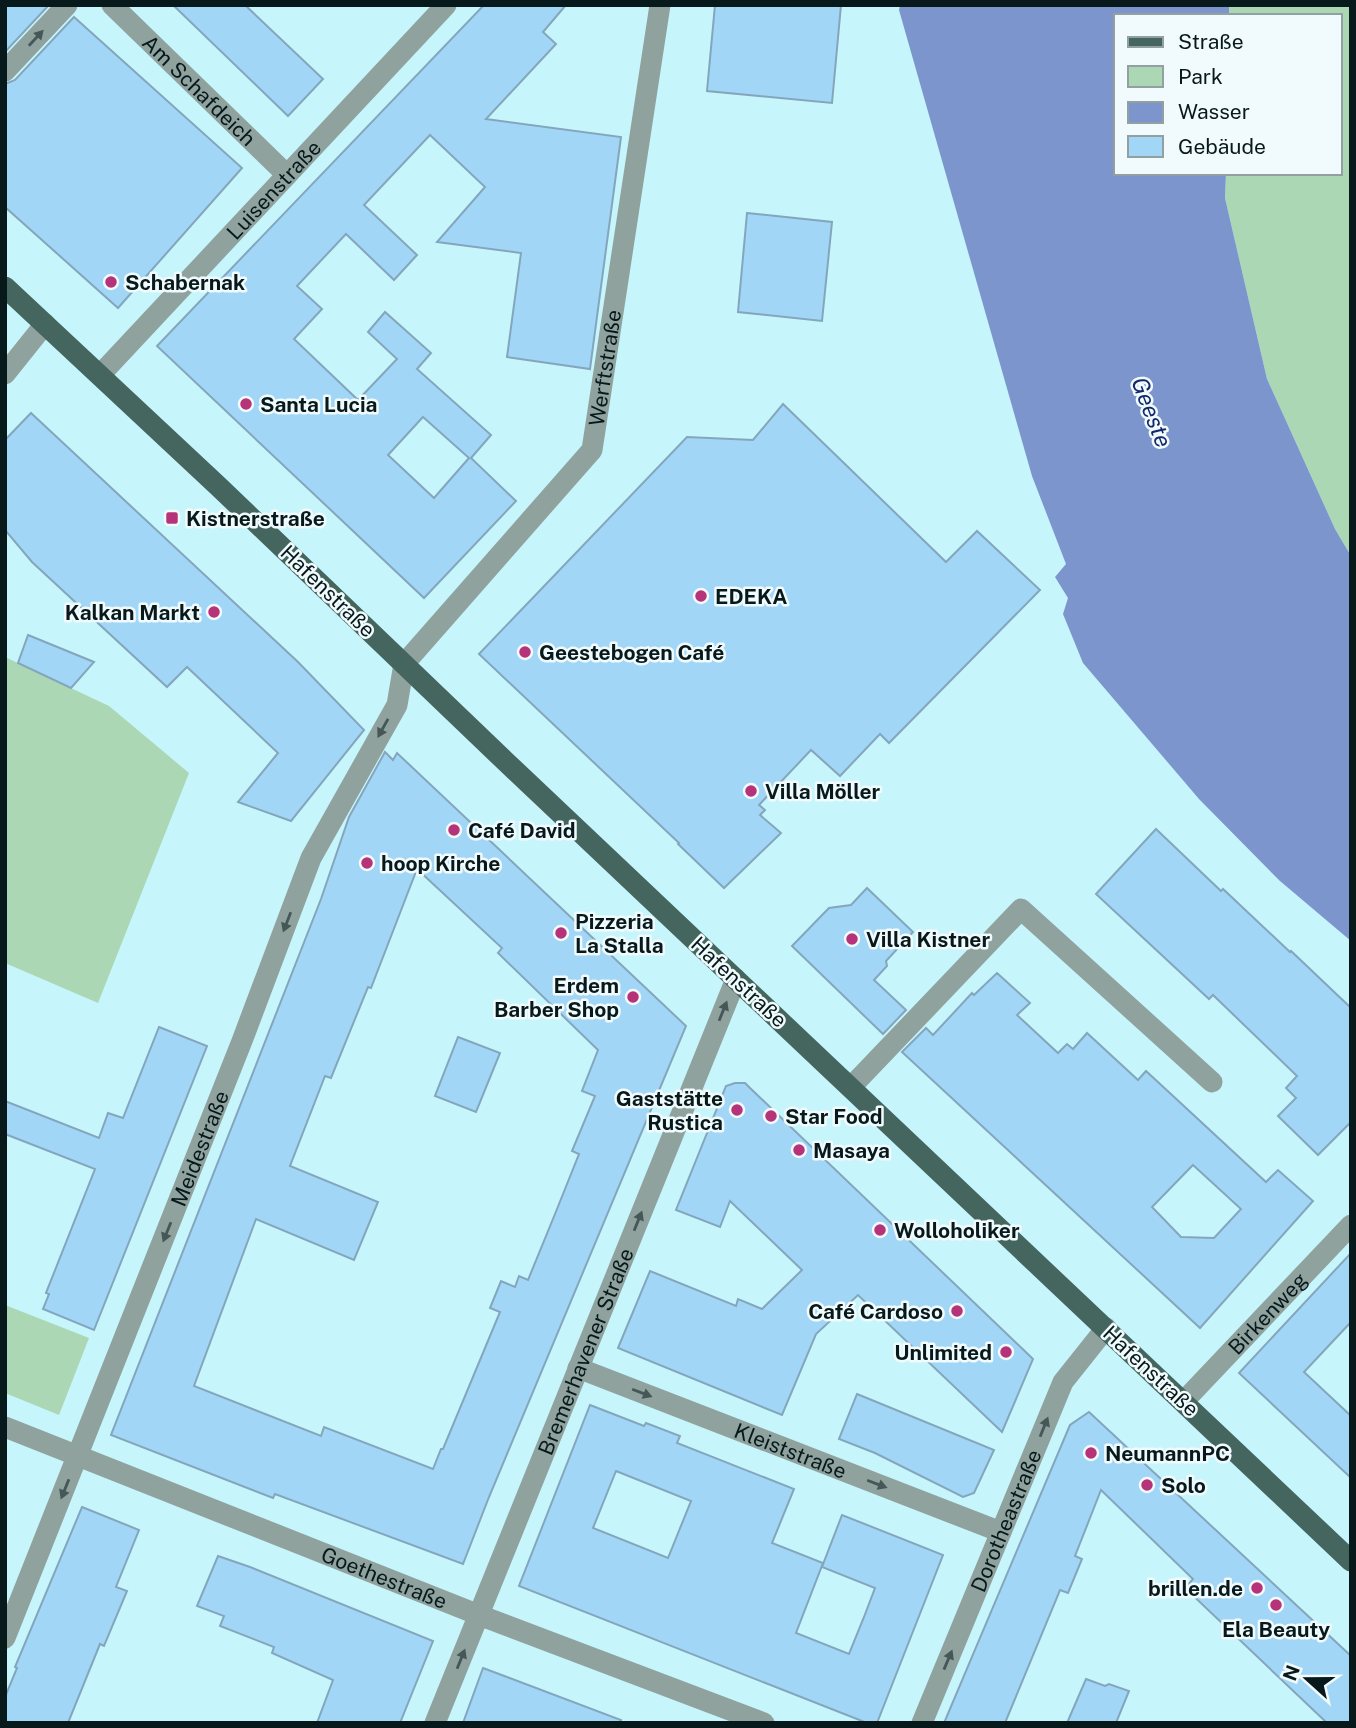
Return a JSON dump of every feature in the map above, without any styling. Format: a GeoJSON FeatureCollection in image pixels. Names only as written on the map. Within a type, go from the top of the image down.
{"type":"FeatureCollection","features":[{"type":"Feature","properties":{"kind":"main road","name":"Hafenstraße"},"geometry":{"type":"LineString","coordinates":[[5,287],[1351,1561]]}},
{"type":"Feature","properties":{"kind":"street"},"geometry":{"type":"LineString","coordinates":[[5,71],[67,5]]}},
{"type":"Feature","properties":{"kind":"street","name":"Am Schafdeich"},"geometry":{"type":"LineString","coordinates":[[112,5],[286,175]]}},
{"type":"Feature","properties":{"kind":"street","name":"Luisenstraße"},"geometry":{"type":"LineString","coordinates":[[100,375],[446,5]]}},
{"type":"Feature","properties":{"kind":"street","name":"Werftstraße"},"geometry":{"type":"LineString","coordinates":[[404,664],[592,450],[660,5]]}},
{"type":"Feature","properties":{"kind":"street"},"geometry":{"type":"LineString","coordinates":[[5,374],[45,324]]}},
{"type":"Feature","properties":{"kind":"street","name":"Meidestraße"},"geometry":{"type":"LineString","coordinates":[[5,1637],[242,1041],[311,858],[397,705],[404,664]]}},
{"type":"Feature","properties":{"kind":"street"},"geometry":{"type":"LineString","coordinates":[[851,1087],[1021,909],[1212,1082]]}},
{"type":"Feature","properties":{"kind":"street","name":"Bremerhavener Straße"},"geometry":{"type":"LineString","coordinates":[[435,1723],[736,979]]}},
{"type":"Feature","properties":{"kind":"street","name":"Birkenweg"},"geometry":{"type":"LineString","coordinates":[[1184,1401],[1351,1225]]}},
{"type":"Feature","properties":{"kind":"street","name":"Dorotheastraße"},"geometry":{"type":"LineString","coordinates":[[922,1723],[1063,1382],[1106,1328]]}},
{"type":"Feature","properties":{"kind":"street","name":"Kleiststraße"},"geometry":{"type":"LineString","coordinates":[[578,1368],[1001,1532]]}},
{"type":"Feature","properties":{"kind":"street","name":"Goethestraße"},"geometry":{"type":"LineString","coordinates":[[5,1427],[479,1615],[764,1723]]}},
{"type":"Feature","properties":{"kind":"green space"},"geometry":{"type":"Polygon","coordinates":[[[1229,5],[1351,5],[1351,556],[1335,529],[1267,379],[1225,198],[1226,175],[1342,175],[1342,14],[1229,14],[1229,5]]]}},
{"type":"Feature","properties":{"kind":"green space"},"geometry":{"type":"Polygon","coordinates":[[[5,657],[109,706],[189,773],[98,1003],[5,963],[5,657]]]}},
{"type":"Feature","properties":{"kind":"green space"},"geometry":{"type":"Polygon","coordinates":[[[5,1305],[89,1338],[59,1415],[5,1393],[5,1305]]]}},
{"type":"Feature","properties":{"kind":"water","name":"Geeste"},"geometry":{"type":"Polygon","coordinates":[[[900,5],[1229,5],[1229,14],[1114,14],[1114,175],[1226,175],[1225,198],[1267,379],[1335,529],[1351,556],[1351,941],[1280,881],[1199,799],[1083,663],[1063,614],[1068,598],[1055,577],[1066,564],[1032,476],[899,10],[900,5]]]}},
{"type":"Feature","properties":{"kind":"building"},"geometry":{"type":"Polygon","coordinates":[[[5,5],[49,5],[5,52],[5,5]]]}},
{"type":"Feature","properties":{"kind":"building"},"geometry":{"type":"Polygon","coordinates":[[[173,5],[245,5],[323,79],[288,116],[173,5]]]}},
{"type":"Feature","properties":{"kind":"building"},"geometry":{"type":"Polygon","coordinates":[[[484,5],[566,5],[543,32],[556,44],[486,119],[621,137],[590,369],[507,357],[521,253],[437,242],[485,187],[430,135],[364,205],[417,255],[394,280],[346,234],[297,286],[322,309],[294,339],[358,400],[397,359],[368,332],[385,312],[431,353],[417,369],[491,435],[471,458],[516,501],[424,598],[157,346],[484,5]],[[423,417],[388,455],[434,498],[469,458],[423,417]]]}},
{"type":"Feature","properties":{"kind":"building"},"geometry":{"type":"Polygon","coordinates":[[[715,5],[841,5],[832,103],[707,91],[715,5]]]}},
{"type":"Feature","properties":{"kind":"building"},"geometry":{"type":"Polygon","coordinates":[[[74,17],[242,168],[118,308],[5,207],[5,84],[15,80],[74,17]]]}},
{"type":"Feature","properties":{"kind":"building"},"geometry":{"type":"Polygon","coordinates":[[[747,213],[832,222],[822,321],[738,312],[747,213]]]}},
{"type":"Feature","properties":{"kind":"building","name":"EDEKA"},"geometry":{"type":"Polygon","coordinates":[[[783,404],[946,562],[977,531],[1040,590],[889,743],[880,734],[840,776],[811,750],[759,805],[765,810],[760,815],[781,833],[724,888],[479,654],[687,437],[753,440],[783,404]]]}},
{"type":"Feature","properties":{"kind":"building"},"geometry":{"type":"Polygon","coordinates":[[[31,413],[298,662],[364,730],[291,821],[238,802],[278,753],[187,667],[167,687],[32,562],[5,530],[5,440],[31,413]]]}},
{"type":"Feature","properties":{"kind":"building"},"geometry":{"type":"Polygon","coordinates":[[[28,635],[94,662],[71,688],[18,663],[28,635]]]}},
{"type":"Feature","properties":{"kind":"building"},"geometry":{"type":"Polygon","coordinates":[[[385,752],[393,760],[397,753],[686,1026],[463,1564],[275,1494],[273,1498],[111,1435],[321,899],[349,817],[385,752]],[[417,869],[371,988],[368,987],[331,1078],[325,1076],[290,1166],[378,1202],[354,1260],[256,1219],[194,1386],[321,1436],[324,1427],[433,1469],[500,1312],[490,1308],[501,1281],[515,1287],[519,1276],[528,1280],[579,1154],[572,1151],[595,1096],[582,1091],[598,1050],[498,953],[502,948],[417,869]]]}},
{"type":"Feature","properties":{"kind":"building"},"geometry":{"type":"Polygon","coordinates":[[[1156,829],[1351,1008],[1351,1122],[1318,1155],[1278,1116],[1296,1098],[1286,1088],[1297,1076],[1213,995],[1209,999],[1096,894],[1156,829]]]}},
{"type":"Feature","properties":{"kind":"building","name":"Villa Kistner"},"geometry":{"type":"Polygon","coordinates":[[[867,888],[913,932],[886,961],[887,966],[874,980],[906,1010],[883,1034],[792,946],[829,908],[851,905],[867,888]]]}},
{"type":"Feature","properties":{"kind":"building"},"geometry":{"type":"Polygon","coordinates":[[[997,973],[1030,1003],[1017,1015],[1058,1053],[1067,1044],[1073,1049],[1087,1033],[1138,1080],[1146,1071],[1266,1182],[1278,1170],[1313,1201],[1200,1328],[902,1052],[926,1028],[933,1035],[972,993],[974,995],[997,973]],[[1193,1165],[1152,1207],[1181,1237],[1214,1238],[1241,1209],[1193,1165]]]}},
{"type":"Feature","properties":{"kind":"building"},"geometry":{"type":"Polygon","coordinates":[[[159,1027],[207,1046],[94,1330],[43,1309],[49,1294],[46,1293],[95,1169],[5,1134],[5,1101],[99,1138],[108,1113],[123,1118],[159,1027]]]}},
{"type":"Feature","properties":{"kind":"building"},"geometry":{"type":"Polygon","coordinates":[[[458,1037],[500,1053],[476,1112],[435,1096],[458,1037]]]}},
{"type":"Feature","properties":{"kind":"building"},"geometry":{"type":"Polygon","coordinates":[[[745,1083],[1033,1359],[1002,1432],[858,1295],[816,1334],[782,1415],[618,1348],[650,1271],[736,1306],[738,1299],[762,1309],[802,1270],[730,1201],[720,1227],[676,1210],[726,1086],[745,1083]]]}},
{"type":"Feature","properties":{"kind":"building"},"geometry":{"type":"Polygon","coordinates":[[[1351,1253],[1351,1322],[1304,1372],[1351,1416],[1351,1478],[1239,1373],[1351,1253]]]}},
{"type":"Feature","properties":{"kind":"building"},"geometry":{"type":"Polygon","coordinates":[[[857,1394],[994,1450],[974,1493],[963,1497],[875,1453],[839,1439],[857,1394]]]}},
{"type":"Feature","properties":{"kind":"building"},"geometry":{"type":"Polygon","coordinates":[[[590,1405],[644,1426],[646,1423],[680,1436],[677,1443],[794,1489],[772,1543],[823,1563],[796,1633],[849,1654],[864,1617],[875,1588],[822,1567],[842,1515],[943,1555],[877,1723],[867,1723],[519,1586],[590,1405]],[[616,1471],[593,1528],[668,1558],[691,1501],[616,1471]]]}},
{"type":"Feature","properties":{"kind":"building"},"geometry":{"type":"Polygon","coordinates":[[[1089,1412],[1351,1656],[1351,1723],[1327,1723],[1185,1588],[1193,1579],[1101,1490],[1075,1556],[1082,1559],[1068,1593],[1060,1590],[1005,1723],[944,1723],[1070,1425],[1089,1412]]]}},
{"type":"Feature","properties":{"kind":"building"},"geometry":{"type":"Polygon","coordinates":[[[82,1507],[139,1530],[116,1587],[127,1591],[104,1646],[100,1644],[68,1723],[5,1723],[5,1697],[17,1668],[15,1667],[82,1507]]]}},
{"type":"Feature","properties":{"kind":"building"},"geometry":{"type":"Polygon","coordinates":[[[218,1556],[433,1641],[400,1723],[317,1723],[333,1680],[272,1653],[274,1647],[220,1626],[224,1616],[197,1606],[218,1556]]]}},
{"type":"Feature","properties":{"kind":"building"},"geometry":{"type":"Polygon","coordinates":[[[483,1668],[621,1720],[620,1723],[463,1723],[483,1668]]]}},
{"type":"Feature","properties":{"kind":"building"},"geometry":{"type":"Polygon","coordinates":[[[1086,1679],[1129,1691],[1116,1723],[1067,1723],[1086,1679]]]}},
{"type":"Feature","properties":{"kind":"place","name":"Schabernak"},"geometry":{"type":"Point","coordinates":[111,282]}},
{"type":"Feature","properties":{"kind":"place","name":"Santa Lucia"},"geometry":{"type":"Point","coordinates":[246,404]}},
{"type":"Feature","properties":{"kind":"place","name":"Kistnerstraße"},"geometry":{"type":"Point","coordinates":[172,518]}},
{"type":"Feature","properties":{"kind":"place","name":"EDEKA"},"geometry":{"type":"Point","coordinates":[701,596]}},
{"type":"Feature","properties":{"kind":"place","name":"Kalkan Markt"},"geometry":{"type":"Point","coordinates":[214,612]}},
{"type":"Feature","properties":{"kind":"place","name":"Geestebogen Café"},"geometry":{"type":"Point","coordinates":[525,652]}},
{"type":"Feature","properties":{"kind":"place","name":"Villa Möller"},"geometry":{"type":"Point","coordinates":[751,791]}},
{"type":"Feature","properties":{"kind":"place","name":"Café David"},"geometry":{"type":"Point","coordinates":[454,830]}},
{"type":"Feature","properties":{"kind":"place","name":"hoop Kirche"},"geometry":{"type":"Point","coordinates":[367,863]}},
{"type":"Feature","properties":{"kind":"place","name":"Pizzeria La Stalla"},"geometry":{"type":"Point","coordinates":[561,933]}},
{"type":"Feature","properties":{"kind":"place","name":"Villa Kistner"},"geometry":{"type":"Point","coordinates":[852,939]}},
{"type":"Feature","properties":{"kind":"place","name":"Erdem Barber Shop"},"geometry":{"type":"Point","coordinates":[633,997]}},
{"type":"Feature","properties":{"kind":"place","name":"Gaststätte Rustica"},"geometry":{"type":"Point","coordinates":[737,1110]}},
{"type":"Feature","properties":{"kind":"place","name":"Star Food"},"geometry":{"type":"Point","coordinates":[771,1116]}},
{"type":"Feature","properties":{"kind":"place","name":"Masaya"},"geometry":{"type":"Point","coordinates":[799,1150]}},
{"type":"Feature","properties":{"kind":"place","name":"Wolloholiker"},"geometry":{"type":"Point","coordinates":[880,1230]}},
{"type":"Feature","properties":{"kind":"place","name":"Café Cardoso"},"geometry":{"type":"Point","coordinates":[957,1311]}},
{"type":"Feature","properties":{"kind":"place","name":"Unlimited"},"geometry":{"type":"Point","coordinates":[1006,1352]}},
{"type":"Feature","properties":{"kind":"place","name":"NeumannPC"},"geometry":{"type":"Point","coordinates":[1091,1453]}},
{"type":"Feature","properties":{"kind":"place","name":"Solo"},"geometry":{"type":"Point","coordinates":[1147,1485]}},
{"type":"Feature","properties":{"kind":"place","name":"brillen.de"},"geometry":{"type":"Point","coordinates":[1257,1588]}},
{"type":"Feature","properties":{"kind":"place","name":"Ela Beauty"},"geometry":{"type":"Point","coordinates":[1276,1605]}}]}
